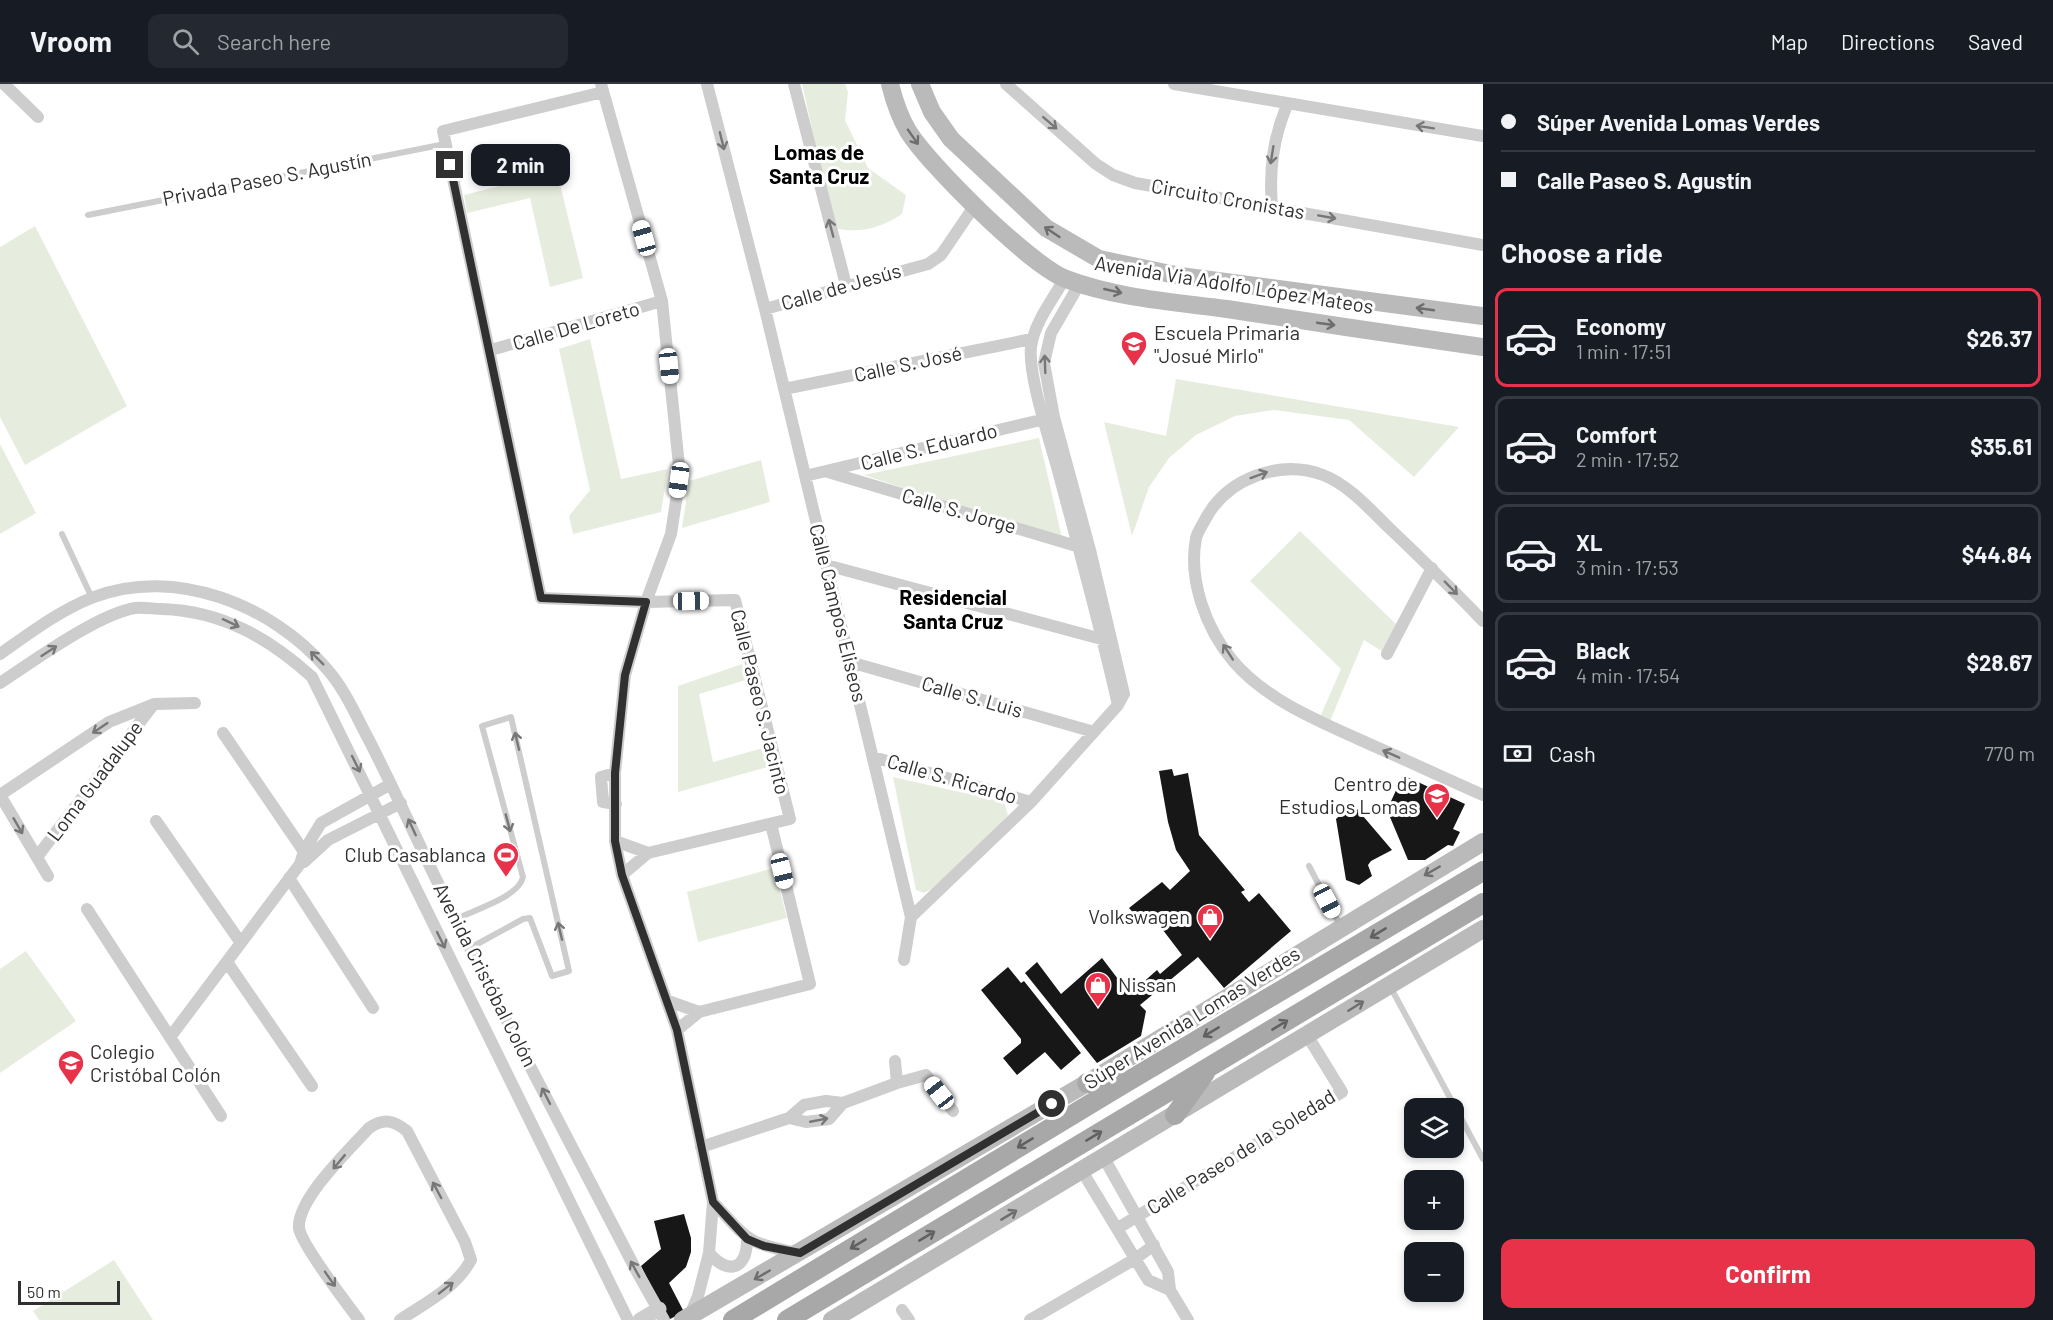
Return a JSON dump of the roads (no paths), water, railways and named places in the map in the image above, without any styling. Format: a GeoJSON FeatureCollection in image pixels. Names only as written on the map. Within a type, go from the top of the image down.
{"type":"FeatureCollection","features":[{"type":"Feature","properties":{"kind":"main road","name":"Avenida Via Adolfo López Mateos"},"geometry":{"type":"LineString","coordinates":[[890,84],[895,103],[908,131],[928,159],[1025,252],[1047,269],[1072,281],[1168,301],[1483,347]]}},
{"type":"Feature","properties":{"kind":"main road","name":"Avenida Via Adolfo López Mateos"},"geometry":{"type":"LineString","coordinates":[[920,84],[932,112],[951,139],[1046,228],[1099,259],[1180,276],[1483,316]]}},
{"type":"Feature","properties":{"kind":"main road","name":"Súper Avenida Lomas Verdes"},"geometry":{"type":"LineString","coordinates":[[686,1318],[1087,1083],[1483,842]]}},
{"type":"Feature","properties":{"kind":"main road","name":"Súper Avenida Lomas Verdes"},"geometry":{"type":"LineString","coordinates":[[733,1320],[1125,1083],[1483,871]]}},
{"type":"Feature","properties":{"kind":"main road"},"geometry":{"type":"LineString","coordinates":[[787,1320],[1483,903]]}},
{"type":"Feature","properties":{"kind":"main road"},"geometry":{"type":"LineString","coordinates":[[832,1320],[1483,929]]}},
{"type":"Feature","properties":{"kind":"main road"},"geometry":{"type":"LineString","coordinates":[[1175,1115],[1208,1067]]}},
{"type":"Feature","properties":{"kind":"main road"},"geometry":{"type":"LineString","coordinates":[[1087,1083],[1125,1083]]}},
{"type":"Feature","properties":{"kind":"street"},"geometry":{"type":"LineString","coordinates":[[4,84],[38,117]]}},
{"type":"Feature","properties":{"kind":"street","name":"Calle de Jesús"},"geometry":{"type":"LineString","coordinates":[[707,84],[765,309],[928,264],[941,255],[975,205]]}},
{"type":"Feature","properties":{"kind":"street"},"geometry":{"type":"LineString","coordinates":[[794,84],[846,285]]}},
{"type":"Feature","properties":{"kind":"street","name":"Circuito Cronistas"},"geometry":{"type":"LineString","coordinates":[[1006,84],[1096,164],[1135,183],[1483,244]]}},
{"type":"Feature","properties":{"kind":"street"},"geometry":{"type":"LineString","coordinates":[[1174,84],[1287,105],[1483,136]]}},
{"type":"Feature","properties":{"kind":"street"},"geometry":{"type":"LineString","coordinates":[[646,602],[541,598],[491,350],[443,131],[602,88],[662,301],[680,475],[670,534],[646,602],[625,675],[615,773],[615,841],[622,875],[677,1030],[713,1202],[709,1253],[698,1296],[686,1318]]}},
{"type":"Feature","properties":{"kind":"street"},"geometry":{"type":"LineString","coordinates":[[1272,207],[1270,181],[1272,155],[1277,129],[1287,105]]}},
{"type":"Feature","properties":{"kind":"street"},"geometry":{"type":"LineString","coordinates":[[911,917],[1031,802],[1118,705],[1108,641],[1032,360],[1032,339],[1072,281]]}},
{"type":"Feature","properties":{"kind":"street"},"geometry":{"type":"LineString","coordinates":[[1049,418],[1044,363],[1046,348],[1072,281]]}},
{"type":"Feature","properties":{"kind":"street","name":"Calle De Loreto"},"geometry":{"type":"LineString","coordinates":[[491,350],[662,301]]}},
{"type":"Feature","properties":{"kind":"street","name":"Calle Campos Eliseos"},"geometry":{"type":"LineString","coordinates":[[765,309],[911,917],[904,960]]}},
{"type":"Feature","properties":{"kind":"street","name":"Calle S. José"},"geometry":{"type":"LineString","coordinates":[[784,389],[1032,339]]}},
{"type":"Feature","properties":{"kind":"street","name":"Calle S. Eduardo"},"geometry":{"type":"LineString","coordinates":[[805,476],[1049,418]]}},
{"type":"Feature","properties":{"kind":"street"},"geometry":{"type":"LineString","coordinates":[[1483,621],[1432,568],[1355,495],[1325,475],[1299,468],[1270,471],[1240,482],[1212,507],[1196,536],[1194,565],[1199,594],[1211,626],[1233,661],[1263,689],[1305,714],[1483,795]]}},
{"type":"Feature","properties":{"kind":"street","name":"Calle S. Jorge"},"geometry":{"type":"LineString","coordinates":[[828,472],[1084,548]]}},
{"type":"Feature","properties":{"kind":"street"},"geometry":{"type":"LineString","coordinates":[[826,565],[1108,641]]}},
{"type":"Feature","properties":{"kind":"street"},"geometry":{"type":"LineString","coordinates":[[1387,654],[1432,568]]}},
{"type":"Feature","properties":{"kind":"street","name":"Avenida Cristóbal Colón"},"geometry":{"type":"LineString","coordinates":[[0,654],[41,625],[92,598],[134,586],[186,588],[227,600],[264,617],[298,640],[327,668],[343,692],[391,783],[455,919],[636,1270],[662,1315]]}},
{"type":"Feature","properties":{"kind":"street","name":"Calle Paseo S. Jacinto"},"geometry":{"type":"LineString","coordinates":[[646,602],[735,600],[790,819],[771,824],[810,984],[699,1012],[677,1030]]}},
{"type":"Feature","properties":{"kind":"street","name":"Avenida Cristóbal Colón"},"geometry":{"type":"LineString","coordinates":[[0,683],[95,624],[134,608],[184,610],[225,620],[262,638],[290,657],[312,677],[628,1320]]}},
{"type":"Feature","properties":{"kind":"street","name":"Calle S. Luis"},"geometry":{"type":"LineString","coordinates":[[850,662],[1094,732]]}},
{"type":"Feature","properties":{"kind":"street"},"geometry":{"type":"LineString","coordinates":[[0,795],[108,722],[154,704],[195,703]]}},
{"type":"Feature","properties":{"kind":"street","name":"Loma Guadalupe"},"geometry":{"type":"LineString","coordinates":[[37,857],[154,704]]}},
{"type":"Feature","properties":{"kind":"street"},"geometry":{"type":"LineString","coordinates":[[223,733],[304,858]]}},
{"type":"Feature","properties":{"kind":"street","name":"Calle S. Ricardo"},"geometry":{"type":"LineString","coordinates":[[873,757],[1031,802]]}},
{"type":"Feature","properties":{"kind":"street"},"geometry":{"type":"LineString","coordinates":[[171,1036],[304,858],[321,824],[391,783]]}},
{"type":"Feature","properties":{"kind":"street","name":"Loma Guadalupe"},"geometry":{"type":"LineString","coordinates":[[0,795],[48,876]]}},
{"type":"Feature","properties":{"kind":"street"},"geometry":{"type":"LineString","coordinates":[[304,858],[328,840],[401,803]]}},
{"type":"Feature","properties":{"kind":"street"},"geometry":{"type":"LineString","coordinates":[[156,821],[241,943]]}},
{"type":"Feature","properties":{"kind":"street"},"geometry":{"type":"LineString","coordinates":[[622,875],[648,853],[771,824]]}},
{"type":"Feature","properties":{"kind":"street"},"geometry":{"type":"LineString","coordinates":[[615,841],[648,853]]}},
{"type":"Feature","properties":{"kind":"street"},"geometry":{"type":"LineString","coordinates":[[289,878],[373,1008]]}},
{"type":"Feature","properties":{"kind":"street"},"geometry":{"type":"LineString","coordinates":[[87,909],[221,1116]]}},
{"type":"Feature","properties":{"kind":"street"},"geometry":{"type":"LineString","coordinates":[[226,962],[312,1086]]}},
{"type":"Feature","properties":{"kind":"street"},"geometry":{"type":"LineString","coordinates":[[668,1001],[699,1012]]}},
{"type":"Feature","properties":{"kind":"street","name":"Calle Paseo de la Soledad"},"geometry":{"type":"LineString","coordinates":[[1118,1228],[1342,1092],[1307,1035]]}},
{"type":"Feature","properties":{"kind":"street"},"geometry":{"type":"LineString","coordinates":[[895,1061],[897,1083]]}},
{"type":"Feature","properties":{"kind":"street"},"geometry":{"type":"LineString","coordinates":[[701,1147],[789,1118],[804,1105],[825,1101],[843,1103],[926,1075],[953,1111]]}},
{"type":"Feature","properties":{"kind":"street"},"geometry":{"type":"LineString","coordinates":[[789,1118],[806,1122],[829,1119],[843,1103]]}},
{"type":"Feature","properties":{"kind":"street"},"geometry":{"type":"LineString","coordinates":[[359,1320],[302,1238],[300,1221],[312,1195],[369,1128],[380,1120],[396,1122],[407,1131],[465,1242],[471,1260],[464,1272],[448,1288],[400,1320]]}},
{"type":"Feature","properties":{"kind":"street"},"geometry":{"type":"LineString","coordinates":[[1104,1158],[1154,1245],[1168,1272],[1170,1290],[1188,1320]]}},
{"type":"Feature","properties":{"kind":"street"},"geometry":{"type":"LineString","coordinates":[[1082,1171],[1148,1280],[1170,1290]]}},
{"type":"Feature","properties":{"kind":"street"},"geometry":{"type":"LineString","coordinates":[[713,1202],[747,1239],[764,1246],[800,1253]]}},
{"type":"Feature","properties":{"kind":"street"},"geometry":{"type":"LineString","coordinates":[[709,1253],[718,1264],[731,1268],[740,1264],[747,1253],[747,1239]]}},
{"type":"Feature","properties":{"kind":"street","name":"Calle Paseo de la Soledad"},"geometry":{"type":"LineString","coordinates":[[1030,1320],[1135,1259],[1154,1245]]}},
{"type":"Feature","properties":{"kind":"street"},"geometry":{"type":"LineString","coordinates":[[640,1320],[662,1315]]}},
{"type":"Feature","properties":{"kind":"lane","name":"Privada Paseo S. Agustín"},"geometry":{"type":"LineString","coordinates":[[88,215],[445,144]]}},
{"type":"Feature","properties":{"kind":"lane"},"geometry":{"type":"LineString","coordinates":[[62,534],[92,598]]}},
{"type":"Feature","properties":{"kind":"lane"},"geometry":{"type":"LineString","coordinates":[[455,919],[514,892],[521,884],[523,877],[482,726],[511,717],[569,971],[552,976],[530,918],[523,919],[470,948]]}},
{"type":"Feature","properties":{"kind":"lane"},"geometry":{"type":"LineString","coordinates":[[1309,866],[1341,927]]}},
{"type":"Feature","properties":{"kind":"lane"},"geometry":{"type":"LineString","coordinates":[[1390,984],[1483,1159]]}},
{"type":"Feature","properties":{"kind":"place","name":"Escuela Primaria \"Josué Mirlo\""},"geometry":{"type":"Point","coordinates":[1134,367]}},
{"type":"Feature","properties":{"kind":"place","name":"Centro de Estudios Lomas"},"geometry":{"type":"Point","coordinates":[1437,819]}},
{"type":"Feature","properties":{"kind":"place","name":"Club Casablanca"},"geometry":{"type":"Point","coordinates":[506,878]}},
{"type":"Feature","properties":{"kind":"place","name":"Volkswagen"},"geometry":{"type":"Point","coordinates":[1210,940]}},
{"type":"Feature","properties":{"kind":"place","name":"Nissan"},"geometry":{"type":"Point","coordinates":[1098,1008]}},
{"type":"Feature","properties":{"kind":"place","name":"Colegio Cristóbal Colón"},"geometry":{"type":"Point","coordinates":[71,1086]}},
{"type":"Feature","properties":{"kind":"district","name":"Lomas de Santa Cruz"},"geometry":{"type":"Point","coordinates":[819,165]}},
{"type":"Feature","properties":{"kind":"district","name":"Residencial Santa Cruz"},"geometry":{"type":"Point","coordinates":[953,610]}}]}
